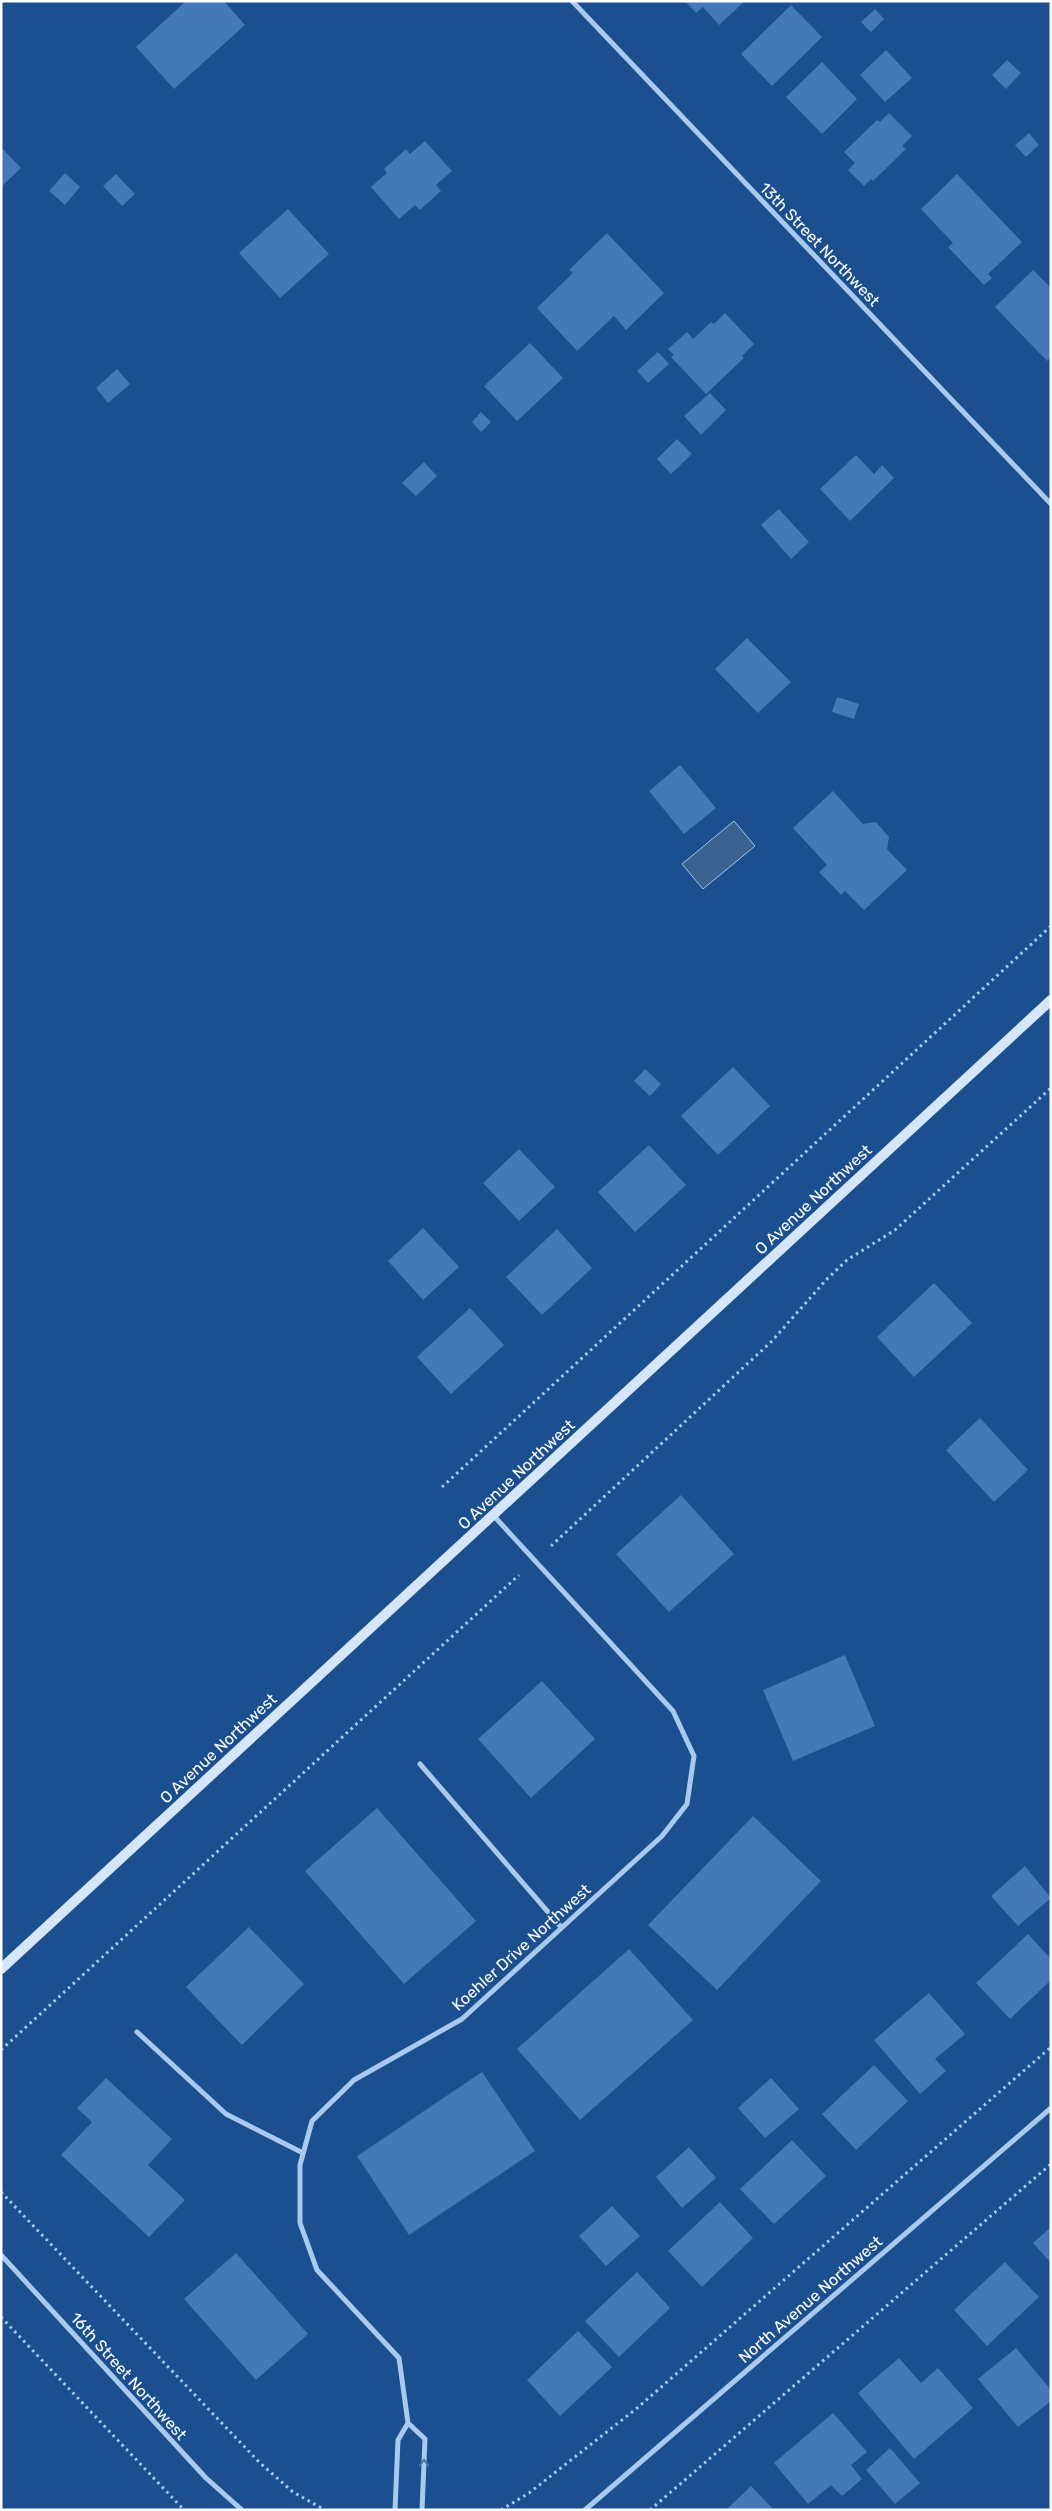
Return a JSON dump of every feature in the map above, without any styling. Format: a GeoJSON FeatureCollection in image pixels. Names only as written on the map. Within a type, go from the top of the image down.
{"type":"FeatureCollection","features":[{"type":"Feature","properties":{"kind":"street","name":"13th Street Northwest"},"geometry":{"type":"LineString","coordinates":[[572,1],[1051,504]]}},
{"type":"Feature","properties":{"kind":"street","name":"O Avenue Northwest"},"geometry":{"type":"LineString","coordinates":[[1,1969],[1051,1000]]}},
{"type":"Feature","properties":{"kind":"street","name":"Koehler Drive Northwest"},"geometry":{"type":"LineString","coordinates":[[408,2423],[399,2358],[317,2270],[300,2223],[300,2165],[312,2121],[354,2080],[462,2019],[662,1836],[687,1804],[694,1756],[673,1711],[493,1515]]}},
{"type":"Feature","properties":{"kind":"street"},"geometry":{"type":"LineString","coordinates":[[420,1764],[561,1927]]}},
{"type":"Feature","properties":{"kind":"street"},"geometry":{"type":"LineString","coordinates":[[138,2032],[226,2114],[303,2153]]}},
{"type":"Feature","properties":{"kind":"street","name":"North Avenue Northwest"},"geometry":{"type":"LineString","coordinates":[[585,2510],[1051,2108]]}},
{"type":"Feature","properties":{"kind":"street","name":"16th Street Northwest"},"geometry":{"type":"LineString","coordinates":[[1,2255],[206,2478],[242,2510]]}},
{"type":"Feature","properties":{"kind":"street"},"geometry":{"type":"LineString","coordinates":[[394,2510],[398,2440],[408,2423],[425,2439],[422,2510]]}},
{"type":"Feature","properties":{"kind":"path"},"geometry":{"type":"LineString","coordinates":[[442,1487],[1051,926]]}},
{"type":"Feature","properties":{"kind":"path"},"geometry":{"type":"LineString","coordinates":[[501,2510],[529,2493],[636,2409],[1051,2048]]}},
{"type":"Feature","properties":{"kind":"path"},"geometry":{"type":"LineString","coordinates":[[650,2510],[1051,2164]]}},
{"type":"Feature","properties":{"kind":"path"},"geometry":{"type":"LineString","coordinates":[[1,2192],[259,2462],[293,2492],[325,2510]]}},
{"type":"Feature","properties":{"kind":"path"},"geometry":{"type":"LineString","coordinates":[[1,2317],[184,2510]]}},
{"type":"Feature","properties":{"kind":"water"},"geometry":{"type":"Polygon","coordinates":[[[734,821],[755,846],[703,889],[682,864],[734,821]]]}},
{"type":"Feature","properties":{"kind":"building"},"geometry":{"type":"Polygon","coordinates":[[[186,1],[224,1],[245,25],[174,89],[136,47],[186,1]]]}},
{"type":"Feature","properties":{"kind":"building"},"geometry":{"type":"Polygon","coordinates":[[[685,1],[745,1],[719,25],[703,7],[696,13],[685,1]]]}},
{"type":"Feature","properties":{"kind":"building"},"geometry":{"type":"Polygon","coordinates":[[[791,5],[822,37],[772,86],[741,54],[791,5]]]}},
{"type":"Feature","properties":{"kind":"building"},"geometry":{"type":"Polygon","coordinates":[[[875,9],[884,19],[871,32],[861,22],[875,9]]]}},
{"type":"Feature","properties":{"kind":"building"},"geometry":{"type":"Polygon","coordinates":[[[886,50],[912,78],[885,102],[860,75],[886,50]]]}},
{"type":"Feature","properties":{"kind":"building"},"geometry":{"type":"Polygon","coordinates":[[[1007,60],[1021,73],[1006,89],[992,75],[1007,60]]]}},
{"type":"Feature","properties":{"kind":"building"},"geometry":{"type":"Polygon","coordinates":[[[822,62],[857,99],[822,134],[786,97],[822,62]]]}},
{"type":"Feature","properties":{"kind":"building"},"geometry":{"type":"Polygon","coordinates":[[[889,113],[912,136],[902,146],[906,149],[873,181],[871,179],[864,186],[848,170],[855,163],[844,152],[877,120],[880,122],[889,113]]]}},
{"type":"Feature","properties":{"kind":"building"},"geometry":{"type":"Polygon","coordinates":[[[1029,133],[1039,145],[1026,157],[1015,145],[1029,133]]]}},
{"type":"Feature","properties":{"kind":"building"},"geometry":{"type":"Polygon","coordinates":[[[425,141],[452,171],[436,185],[441,191],[420,210],[415,205],[399,219],[371,187],[387,173],[384,169],[406,149],[410,154],[425,141]]]}},
{"type":"Feature","properties":{"kind":"building"},"geometry":{"type":"Polygon","coordinates":[[[1,147],[21,168],[1,187],[1,147]]]}},
{"type":"Feature","properties":{"kind":"building"},"geometry":{"type":"Polygon","coordinates":[[[65,173],[80,187],[65,205],[49,191],[65,173]]]}},
{"type":"Feature","properties":{"kind":"building"},"geometry":{"type":"Polygon","coordinates":[[[116,174],[135,194],[122,206],[103,186],[116,174]]]}},
{"type":"Feature","properties":{"kind":"building"},"geometry":{"type":"Polygon","coordinates":[[[957,174],[1022,242],[988,274],[992,278],[984,285],[948,247],[953,243],[921,209],[957,174]]]}},
{"type":"Feature","properties":{"kind":"building"},"geometry":{"type":"Polygon","coordinates":[[[288,209],[329,254],[280,298],[239,253],[288,209]]]}},
{"type":"Feature","properties":{"kind":"building"},"geometry":{"type":"Polygon","coordinates":[[[607,233],[664,293],[626,330],[614,316],[577,351],[537,308],[573,273],[569,270],[607,233]]]}},
{"type":"Feature","properties":{"kind":"building"},"geometry":{"type":"Polygon","coordinates":[[[1033,270],[1051,288],[1051,357],[1047,361],[995,307],[1033,270]]]}},
{"type":"Feature","properties":{"kind":"building"},"geometry":{"type":"Polygon","coordinates":[[[725,313],[754,344],[742,356],[744,358],[706,394],[671,357],[674,355],[668,349],[687,332],[693,339],[711,322],[714,324],[725,313]]]}},
{"type":"Feature","properties":{"kind":"building"},"geometry":{"type":"Polygon","coordinates":[[[530,343],[563,378],[517,421],[484,386],[530,343]]]}},
{"type":"Feature","properties":{"kind":"building"},"geometry":{"type":"Polygon","coordinates":[[[658,352],[669,364],[648,383],[637,371],[658,352]]]}},
{"type":"Feature","properties":{"kind":"building"},"geometry":{"type":"Polygon","coordinates":[[[117,369],[130,384],[108,403],[96,388],[117,369]]]}},
{"type":"Feature","properties":{"kind":"building"},"geometry":{"type":"Polygon","coordinates":[[[710,393],[726,410],[701,435],[684,416],[710,393]]]}},
{"type":"Feature","properties":{"kind":"building"},"geometry":{"type":"Polygon","coordinates":[[[481,412],[491,422],[481,432],[472,422],[481,412]]]}},
{"type":"Feature","properties":{"kind":"building"},"geometry":{"type":"Polygon","coordinates":[[[677,439],[692,454],[671,474],[657,459],[677,439]]]}},
{"type":"Feature","properties":{"kind":"building"},"geometry":{"type":"Polygon","coordinates":[[[856,455],[874,474],[882,465],[894,478],[850,521],[820,489],[856,455]]]}},
{"type":"Feature","properties":{"kind":"building"},"geometry":{"type":"Polygon","coordinates":[[[424,462],[437,476],[416,496],[402,483],[424,462]]]}},
{"type":"Feature","properties":{"kind":"building"},"geometry":{"type":"Polygon","coordinates":[[[779,509],[809,542],[791,559],[761,525],[779,509]]]}},
{"type":"Feature","properties":{"kind":"building"},"geometry":{"type":"Polygon","coordinates":[[[747,638],[791,682],[758,713],[715,669],[747,638]]]}},
{"type":"Feature","properties":{"kind":"building"},"geometry":{"type":"Polygon","coordinates":[[[837,697],[859,704],[854,719],[832,712],[837,697]]]}},
{"type":"Feature","properties":{"kind":"building"},"geometry":{"type":"Polygon","coordinates":[[[680,765],[716,808],[684,834],[649,791],[680,765]]]}},
{"type":"Feature","properties":{"kind":"building"},"geometry":{"type":"Polygon","coordinates":[[[833,791],[863,824],[876,822],[889,837],[887,849],[907,870],[864,910],[845,891],[841,895],[819,872],[827,865],[793,828],[833,791]]]}},
{"type":"Feature","properties":{"kind":"building"},"geometry":{"type":"Polygon","coordinates":[[[733,1067],[770,1106],[718,1155],[681,1116],[733,1067]]]}},
{"type":"Feature","properties":{"kind":"building"},"geometry":{"type":"Polygon","coordinates":[[[645,1069],[661,1084],[650,1096],[634,1081],[645,1069]]]}},
{"type":"Feature","properties":{"kind":"building"},"geometry":{"type":"Polygon","coordinates":[[[649,1145],[686,1185],[635,1232],[598,1192],[649,1145]]]}},
{"type":"Feature","properties":{"kind":"building"},"geometry":{"type":"Polygon","coordinates":[[[519,1149],[555,1187],[519,1221],[483,1183],[519,1149]]]}},
{"type":"Feature","properties":{"kind":"building"},"geometry":{"type":"Polygon","coordinates":[[[423,1228],[459,1267],[423,1300],[388,1261],[423,1228]]]}},
{"type":"Feature","properties":{"kind":"building"},"geometry":{"type":"Polygon","coordinates":[[[557,1229],[592,1268],[542,1315],[506,1277],[557,1229]]]}},
{"type":"Feature","properties":{"kind":"building"},"geometry":{"type":"Polygon","coordinates":[[[934,1283],[972,1323],[914,1377],[877,1337],[934,1283]]]}},
{"type":"Feature","properties":{"kind":"building"},"geometry":{"type":"Polygon","coordinates":[[[470,1308],[504,1345],[451,1394],[417,1357],[470,1308]]]}},
{"type":"Feature","properties":{"kind":"building"},"geometry":{"type":"Polygon","coordinates":[[[980,1418],[1028,1470],[994,1502],[946,1450],[980,1418]]]}},
{"type":"Feature","properties":{"kind":"building"},"geometry":{"type":"Polygon","coordinates":[[[681,1495],[734,1554],[669,1612],[616,1554],[681,1495]]]}},
{"type":"Feature","properties":{"kind":"building"},"geometry":{"type":"Polygon","coordinates":[[[845,1655],[875,1726],[793,1761],[763,1690],[845,1655]]]}},
{"type":"Feature","properties":{"kind":"building"},"geometry":{"type":"Polygon","coordinates":[[[542,1681],[595,1739],[531,1798],[478,1739],[542,1681]]]}},
{"type":"Feature","properties":{"kind":"building"},"geometry":{"type":"Polygon","coordinates":[[[377,1808],[476,1921],[404,1984],[305,1871],[377,1808]]]}},
{"type":"Feature","properties":{"kind":"building"},"geometry":{"type":"Polygon","coordinates":[[[753,1816],[821,1881],[717,1990],[648,1925],[753,1816]]]}},
{"type":"Feature","properties":{"kind":"building"},"geometry":{"type":"Polygon","coordinates":[[[1025,1866],[1051,1898],[1018,1926],[991,1896],[1025,1866]]]}},
{"type":"Feature","properties":{"kind":"building"},"geometry":{"type":"Polygon","coordinates":[[[249,1927],[304,1984],[242,2045],[186,1987],[249,1927]]]}},
{"type":"Feature","properties":{"kind":"building"},"geometry":{"type":"Polygon","coordinates":[[[1028,1934],[1051,1959],[1051,1980],[1010,2019],[976,1983],[1028,1934]]]}},
{"type":"Feature","properties":{"kind":"building"},"geometry":{"type":"Polygon","coordinates":[[[629,1949],[693,2020],[580,2120],[517,2049],[629,1949]]]}},
{"type":"Feature","properties":{"kind":"building"},"geometry":{"type":"Polygon","coordinates":[[[929,1993],[965,2034],[935,2059],[946,2071],[920,2094],[874,2040],[929,1993]]]}},
{"type":"Feature","properties":{"kind":"building"},"geometry":{"type":"Polygon","coordinates":[[[874,2065],[908,2101],[856,2150],[822,2114],[874,2065]]]}},
{"type":"Feature","properties":{"kind":"building"},"geometry":{"type":"Polygon","coordinates":[[[482,2072],[535,2151],[409,2235],[357,2156],[482,2072]]]}},
{"type":"Feature","properties":{"kind":"building"},"geometry":{"type":"Polygon","coordinates":[[[106,2078],[172,2139],[148,2165],[185,2200],[149,2237],[61,2155],[92,2122],[77,2108],[106,2078]]]}},
{"type":"Feature","properties":{"kind":"building"},"geometry":{"type":"Polygon","coordinates":[[[771,2078],[799,2109],[765,2138],[738,2108],[771,2078]]]}},
{"type":"Feature","properties":{"kind":"building"},"geometry":{"type":"Polygon","coordinates":[[[792,2140],[826,2176],[774,2224],[740,2189],[792,2140]]]}},
{"type":"Feature","properties":{"kind":"building"},"geometry":{"type":"Polygon","coordinates":[[[689,2147],[716,2178],[682,2208],[656,2177],[689,2147]]]}},
{"type":"Feature","properties":{"kind":"building"},"geometry":{"type":"Polygon","coordinates":[[[720,2202],[753,2238],[702,2287],[668,2251],[720,2202]]]}},
{"type":"Feature","properties":{"kind":"building"},"geometry":{"type":"Polygon","coordinates":[[[612,2206],[640,2236],[606,2266],[579,2236],[612,2206]]]}},
{"type":"Feature","properties":{"kind":"building"},"geometry":{"type":"Polygon","coordinates":[[[1051,2227],[1051,2263],[1033,2243],[1051,2227]]]}},
{"type":"Feature","properties":{"kind":"building"},"geometry":{"type":"Polygon","coordinates":[[[236,2253],[308,2334],[256,2380],[184,2299],[236,2253]]]}},
{"type":"Feature","properties":{"kind":"building"},"geometry":{"type":"Polygon","coordinates":[[[1005,2262],[1039,2297],[987,2346],[954,2310],[1005,2262]]]}},
{"type":"Feature","properties":{"kind":"building"},"geometry":{"type":"Polygon","coordinates":[[[637,2272],[670,2308],[619,2357],[585,2321],[637,2272]]]}},
{"type":"Feature","properties":{"kind":"building"},"geometry":{"type":"Polygon","coordinates":[[[578,2331],[612,2367],[560,2416],[527,2380],[578,2331]]]}},
{"type":"Feature","properties":{"kind":"building"},"geometry":{"type":"Polygon","coordinates":[[[1016,2348],[1051,2390],[1051,2401],[1018,2427],[978,2379],[1016,2348]]]}},
{"type":"Feature","properties":{"kind":"building"},"geometry":{"type":"Polygon","coordinates":[[[899,2358],[921,2383],[938,2368],[973,2408],[914,2459],[858,2393],[899,2358]]]}},
{"type":"Feature","properties":{"kind":"building"},"geometry":{"type":"Polygon","coordinates":[[[833,2413],[867,2452],[851,2465],[862,2479],[842,2496],[831,2485],[808,2504],[774,2463],[833,2413]]]}},
{"type":"Feature","properties":{"kind":"building"},"geometry":{"type":"Polygon","coordinates":[[[890,2448],[920,2483],[895,2504],[866,2470],[890,2448]]]}},
{"type":"Feature","properties":{"kind":"building"},"geometry":{"type":"Polygon","coordinates":[[[751,2486],[774,2510],[726,2510],[751,2486]]]}}]}
